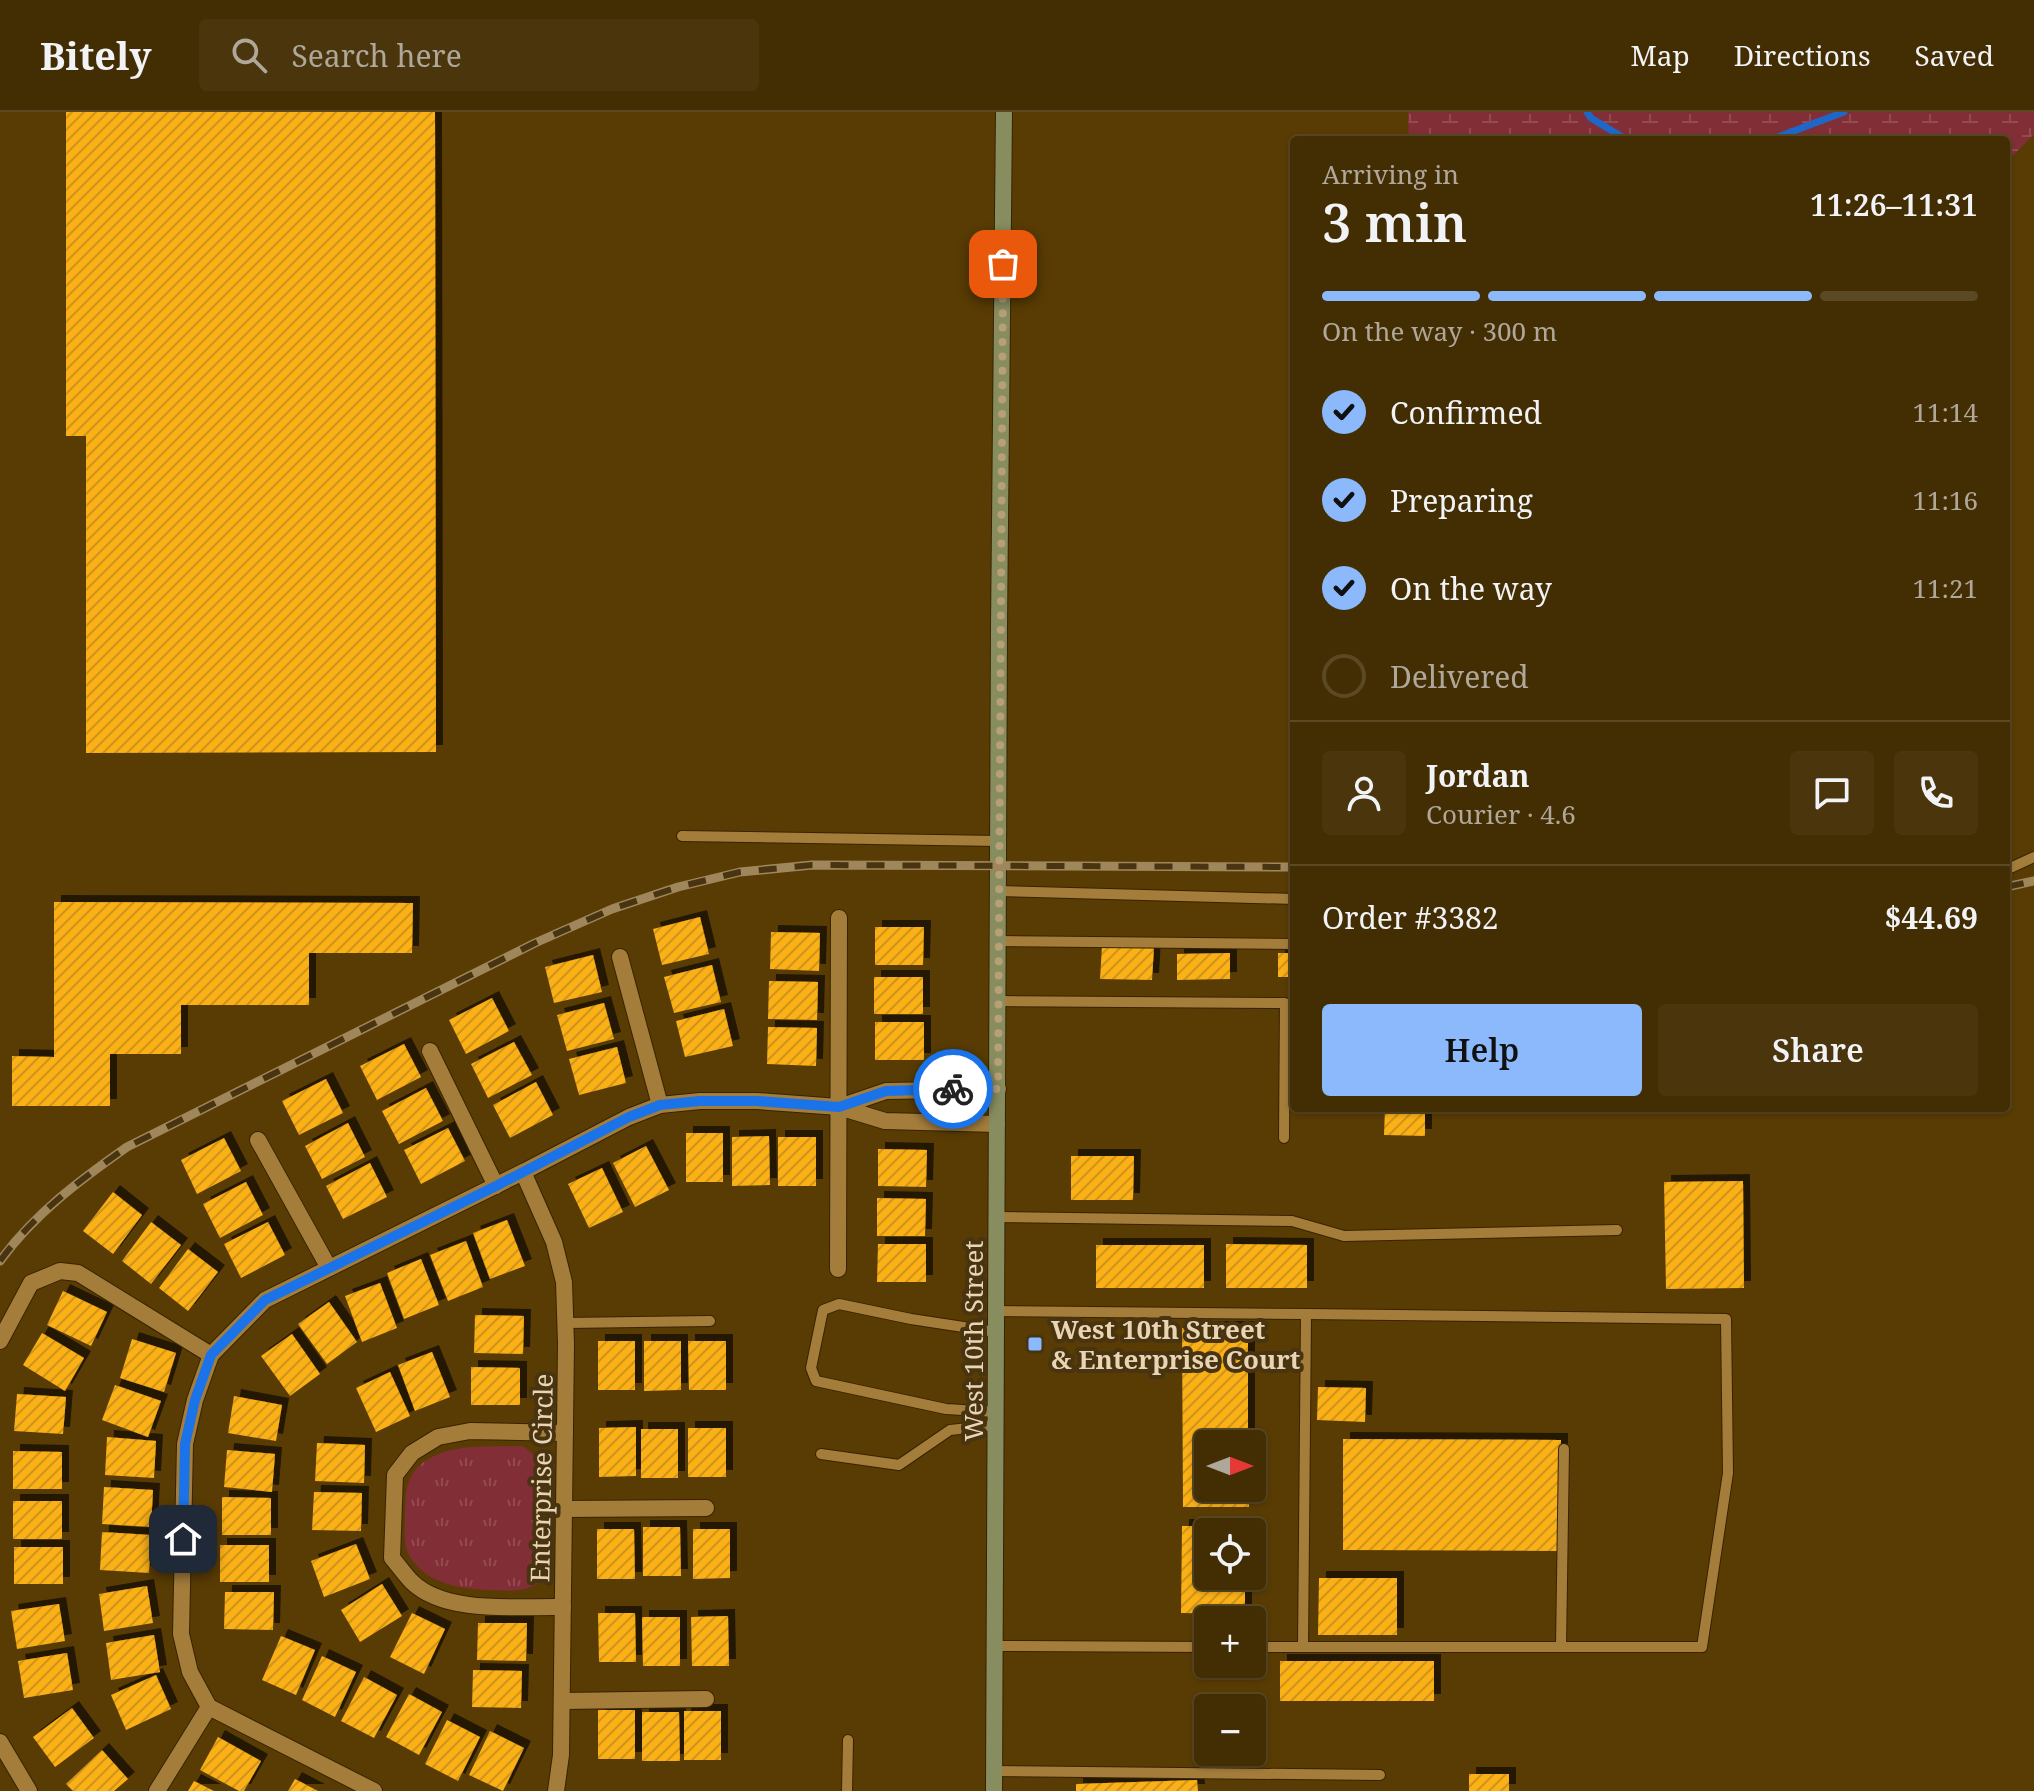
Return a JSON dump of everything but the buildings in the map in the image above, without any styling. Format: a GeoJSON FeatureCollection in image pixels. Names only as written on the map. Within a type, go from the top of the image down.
{"type":"FeatureCollection","features":[{"type":"Feature","properties":{"kind":"main road","name":"West 10th Street"},"geometry":{"type":"LineString","coordinates":[[994,1791],[1004,112]]}},
{"type":"Feature","properties":{"kind":"street"},"geometry":{"type":"LineString","coordinates":[[838,1269],[839,918]]}},
{"type":"Feature","properties":{"kind":"street"},"geometry":{"type":"LineString","coordinates":[[620,957],[660,1105]]}},
{"type":"Feature","properties":{"kind":"street"},"geometry":{"type":"LineString","coordinates":[[430,1051],[496,1186]]}},
{"type":"Feature","properties":{"kind":"street"},"geometry":{"type":"LineString","coordinates":[[839,1107],[886,1091],[998,1089]]}},
{"type":"Feature","properties":{"kind":"street"},"geometry":{"type":"LineString","coordinates":[[374,1791],[209,1707],[190,1672],[181,1634],[185,1444],[195,1400],[211,1355],[265,1300],[629,1117],[660,1105],[757,1101],[839,1107],[885,1121],[997,1124]]}},
{"type":"Feature","properties":{"kind":"street"},"geometry":{"type":"LineString","coordinates":[[258,1140],[329,1268]]}},
{"type":"Feature","properties":{"kind":"street","name":"Enterprise Circle"},"geometry":{"type":"LineString","coordinates":[[523,1172],[554,1242],[564,1282],[562,1701],[561,1755],[556,1791]]}},
{"type":"Feature","properties":{"kind":"street"},"geometry":{"type":"LineString","coordinates":[[0,1341],[31,1283],[60,1271],[78,1273],[211,1355]]}},
{"type":"Feature","properties":{"kind":"street"},"geometry":{"type":"LineString","coordinates":[[563,1607],[474,1606],[438,1598],[414,1584],[392,1558],[395,1475],[412,1453],[438,1437],[470,1431],[565,1433]]}},
{"type":"Feature","properties":{"kind":"street"},"geometry":{"type":"LineString","coordinates":[[564,1509],[706,1508]]}},
{"type":"Feature","properties":{"kind":"street"},"geometry":{"type":"LineString","coordinates":[[562,1701],[706,1699]]}},
{"type":"Feature","properties":{"kind":"street"},"geometry":{"type":"LineString","coordinates":[[157,1791],[209,1707]]}},
{"type":"Feature","properties":{"kind":"street"},"geometry":{"type":"LineString","coordinates":[[0,1742],[29,1791]]}},
{"type":"Feature","properties":{"kind":"lane"},"geometry":{"type":"LineString","coordinates":[[682,836],[999,841]]}},
{"type":"Feature","properties":{"kind":"lane"},"geometry":{"type":"LineString","coordinates":[[2010,868],[2034,857]]}},
{"type":"Feature","properties":{"kind":"lane"},"geometry":{"type":"LineString","coordinates":[[999,891],[1290,899]]}},
{"type":"Feature","properties":{"kind":"lane"},"geometry":{"type":"LineString","coordinates":[[999,941],[1290,944]]}},
{"type":"Feature","properties":{"kind":"lane"},"geometry":{"type":"LineString","coordinates":[[998,1001],[1285,1003],[1284,1138]]}},
{"type":"Feature","properties":{"kind":"lane"},"geometry":{"type":"LineString","coordinates":[[997,1217],[1292,1221],[1344,1236],[1617,1230]]}},
{"type":"Feature","properties":{"kind":"lane"},"geometry":{"type":"LineString","coordinates":[[996,1332],[839,1304],[823,1310],[811,1368],[816,1381],[996,1418]]}},
{"type":"Feature","properties":{"kind":"lane"},"geometry":{"type":"LineString","coordinates":[[997,1311],[1726,1319],[1728,1473],[1702,1647],[1266,1647]]}},
{"type":"Feature","properties":{"kind":"lane"},"geometry":{"type":"LineString","coordinates":[[1303,1647],[1306,1314]]}},
{"type":"Feature","properties":{"kind":"lane"},"geometry":{"type":"LineString","coordinates":[[566,1323],[710,1321]]}},
{"type":"Feature","properties":{"kind":"lane"},"geometry":{"type":"LineString","coordinates":[[821,1454],[899,1465],[950,1430],[996,1418]]}},
{"type":"Feature","properties":{"kind":"lane"},"geometry":{"type":"LineString","coordinates":[[1561,1647],[1564,1449]]}},
{"type":"Feature","properties":{"kind":"lane"},"geometry":{"type":"LineString","coordinates":[[995,1646],[1194,1647]]}},
{"type":"Feature","properties":{"kind":"lane"},"geometry":{"type":"LineString","coordinates":[[847,1791],[848,1740]]}},
{"type":"Feature","properties":{"kind":"lane"},"geometry":{"type":"LineString","coordinates":[[994,1771],[1380,1775]]}},
{"type":"Feature","properties":{"kind":"green space"},"geometry":{"type":"Polygon","coordinates":[[[1408,112],[2034,112],[2034,134],[2010,159],[2010,136],[1409,136],[1408,112]]]}},
{"type":"Feature","properties":{"kind":"green space"},"geometry":{"type":"Polygon","coordinates":[[[523,1446],[533,1454],[539,1466],[540,1572],[537,1584],[520,1590],[479,1589],[445,1583],[424,1573],[409,1555],[405,1542],[406,1496],[415,1470],[432,1457],[454,1449],[523,1446]]]}},
{"type":"Feature","properties":{"kind":"waterway"},"geometry":{"type":"LineString","coordinates":[[1587,112],[1591,118],[1620,136]]}},
{"type":"Feature","properties":{"kind":"waterway"},"geometry":{"type":"LineString","coordinates":[[1781,136],[1844,112]]}},
{"type":"Feature","properties":{"kind":"railway"},"geometry":{"type":"LineString","coordinates":[[0,1261],[43,1213],[127,1147],[535,943],[612,909],[678,887],[740,872],[812,865],[1290,867]]}},
{"type":"Feature","properties":{"kind":"railway"},"geometry":{"type":"LineString","coordinates":[[2010,886],[2034,881]]}},
{"type":"Feature","properties":{"kind":"way so far"},"geometry":{"type":"LineString","coordinates":[[953,1089],[998,1089],[1003,264]]}},
{"type":"Feature","properties":{"kind":"place","name":"West 10th Street & Enterprise Court"},"geometry":{"type":"Point","coordinates":[1035,1344]}},
{"type":"Feature","properties":{"kind":"route"},"geometry":{"type":"LineString","coordinates":[[183,1539],[185,1444],[195,1400],[211,1355],[265,1300],[629,1117],[660,1105],[757,1101],[839,1107],[886,1091],[953,1089]]}}]}
